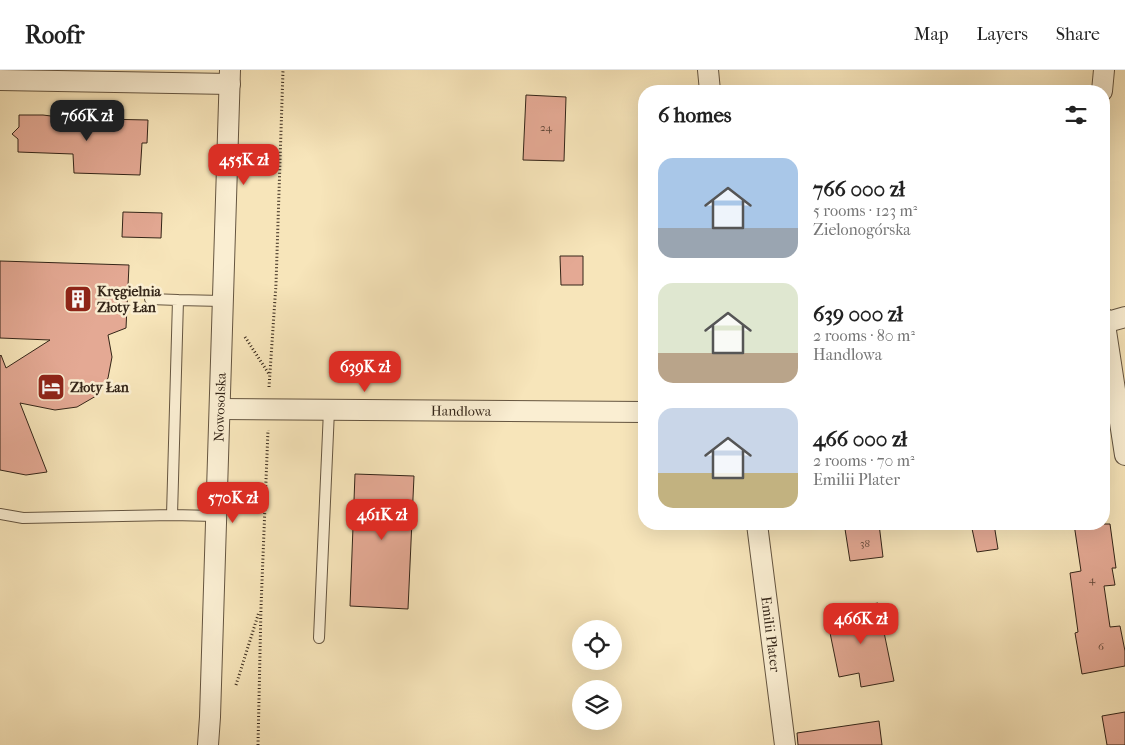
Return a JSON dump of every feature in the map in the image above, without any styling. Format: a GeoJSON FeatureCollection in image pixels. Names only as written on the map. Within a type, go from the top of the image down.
{"type":"FeatureCollection","features":[{"type":"Feature","properties":{"kind":"street"},"geometry":{"type":"LineString","coordinates":[[708,70],[709,85]]}},
{"type":"Feature","properties":{"kind":"street"},"geometry":{"type":"LineString","coordinates":[[1103,85],[1104,70]]}},
{"type":"Feature","properties":{"kind":"street"},"geometry":{"type":"LineString","coordinates":[[0,80],[230,77]]}},
{"type":"Feature","properties":{"kind":"street","name":"Nowosolska"},"geometry":{"type":"LineString","coordinates":[[208,745],[230,77]]}},
{"type":"Feature","properties":{"kind":"street"},"geometry":{"type":"LineString","coordinates":[[1110,320],[1125,317]]}},
{"type":"Feature","properties":{"kind":"street"},"geometry":{"type":"LineString","coordinates":[[1110,359],[1125,455]]}},
{"type":"Feature","properties":{"kind":"street","name":"Handlowa"},"geometry":{"type":"LineString","coordinates":[[220,409],[638,412]]}},
{"type":"Feature","properties":{"kind":"street","name":"Emilii Plater"},"geometry":{"type":"LineString","coordinates":[[758,530],[786,745]]}},
{"type":"Feature","properties":{"kind":"lane"},"geometry":{"type":"LineString","coordinates":[[150,299],[222,301]]}},
{"type":"Feature","properties":{"kind":"lane"},"geometry":{"type":"LineString","coordinates":[[172,515],[178,300]]}},
{"type":"Feature","properties":{"kind":"lane"},"geometry":{"type":"LineString","coordinates":[[319,638],[329,410]]}},
{"type":"Feature","properties":{"kind":"lane"},"geometry":{"type":"LineString","coordinates":[[0,514],[22,518],[215,516]]}},
{"type":"Feature","properties":{"kind":"path"},"geometry":{"type":"LineString","coordinates":[[258,745],[269,375],[276,284],[283,70]]}},
{"type":"Feature","properties":{"kind":"path"},"geometry":{"type":"LineString","coordinates":[[235,686],[261,607]]}},
{"type":"Feature","properties":{"kind":"building"},"geometry":{"type":"Polygon","coordinates":[[[526,95],[566,97],[564,161],[523,160],[526,95]]]}},
{"type":"Feature","properties":{"kind":"building"},"geometry":{"type":"Polygon","coordinates":[[[19,115],[43,115],[51,116],[52,118],[148,120],[147,143],[142,143],[140,175],[74,173],[73,154],[18,152],[18,139],[12,134],[19,127],[19,115]]]}},
{"type":"Feature","properties":{"kind":"building"},"geometry":{"type":"Polygon","coordinates":[[[123,212],[162,213],[161,238],[122,237],[123,212]]]}},
{"type":"Feature","properties":{"kind":"building"},"geometry":{"type":"Polygon","coordinates":[[[560,256],[583,256],[583,285],[561,285],[560,256]]]}},
{"type":"Feature","properties":{"kind":"building","name":"Złoty Łan"},"geometry":{"type":"Polygon","coordinates":[[[0,261],[129,265],[126,328],[108,335],[112,357],[108,378],[96,396],[77,407],[55,410],[20,403],[47,472],[26,475],[0,470],[0,356],[6,368],[50,340],[0,338],[0,261]]]}},
{"type":"Feature","properties":{"kind":"building"},"geometry":{"type":"Polygon","coordinates":[[[355,474],[414,476],[408,609],[350,606],[355,474]]]}},
{"type":"Feature","properties":{"kind":"building"},"geometry":{"type":"Polygon","coordinates":[[[1110,524],[1116,568],[1112,568],[1115,585],[1104,586],[1110,627],[1120,626],[1125,651],[1125,666],[1082,674],[1075,633],[1078,632],[1070,573],[1081,571],[1075,530],[1110,530],[1110,524]]]}},
{"type":"Feature","properties":{"kind":"building"},"geometry":{"type":"Polygon","coordinates":[[[845,530],[880,530],[883,557],[850,561],[845,530]]]}},
{"type":"Feature","properties":{"kind":"building"},"geometry":{"type":"Polygon","coordinates":[[[972,530],[995,530],[998,549],[977,552],[972,530]]]}},
{"type":"Feature","properties":{"kind":"building"},"geometry":{"type":"Polygon","coordinates":[[[878,603],[894,681],[861,687],[859,673],[839,677],[828,623],[834,622],[832,611],[878,603]]]}},
{"type":"Feature","properties":{"kind":"building"},"geometry":{"type":"Polygon","coordinates":[[[1125,712],[1125,745],[1107,745],[1102,716],[1125,712]]]}},
{"type":"Feature","properties":{"kind":"building"},"geometry":{"type":"Polygon","coordinates":[[[879,721],[882,745],[798,745],[797,733],[879,721]]]}},
{"type":"Feature","properties":{"kind":"place","name":"Kręgielnia Złoty Łan"},"geometry":{"type":"Point","coordinates":[78,299]}},
{"type":"Feature","properties":{"kind":"place","name":"Złoty Łan"},"geometry":{"type":"Point","coordinates":[51,387]}}]}
